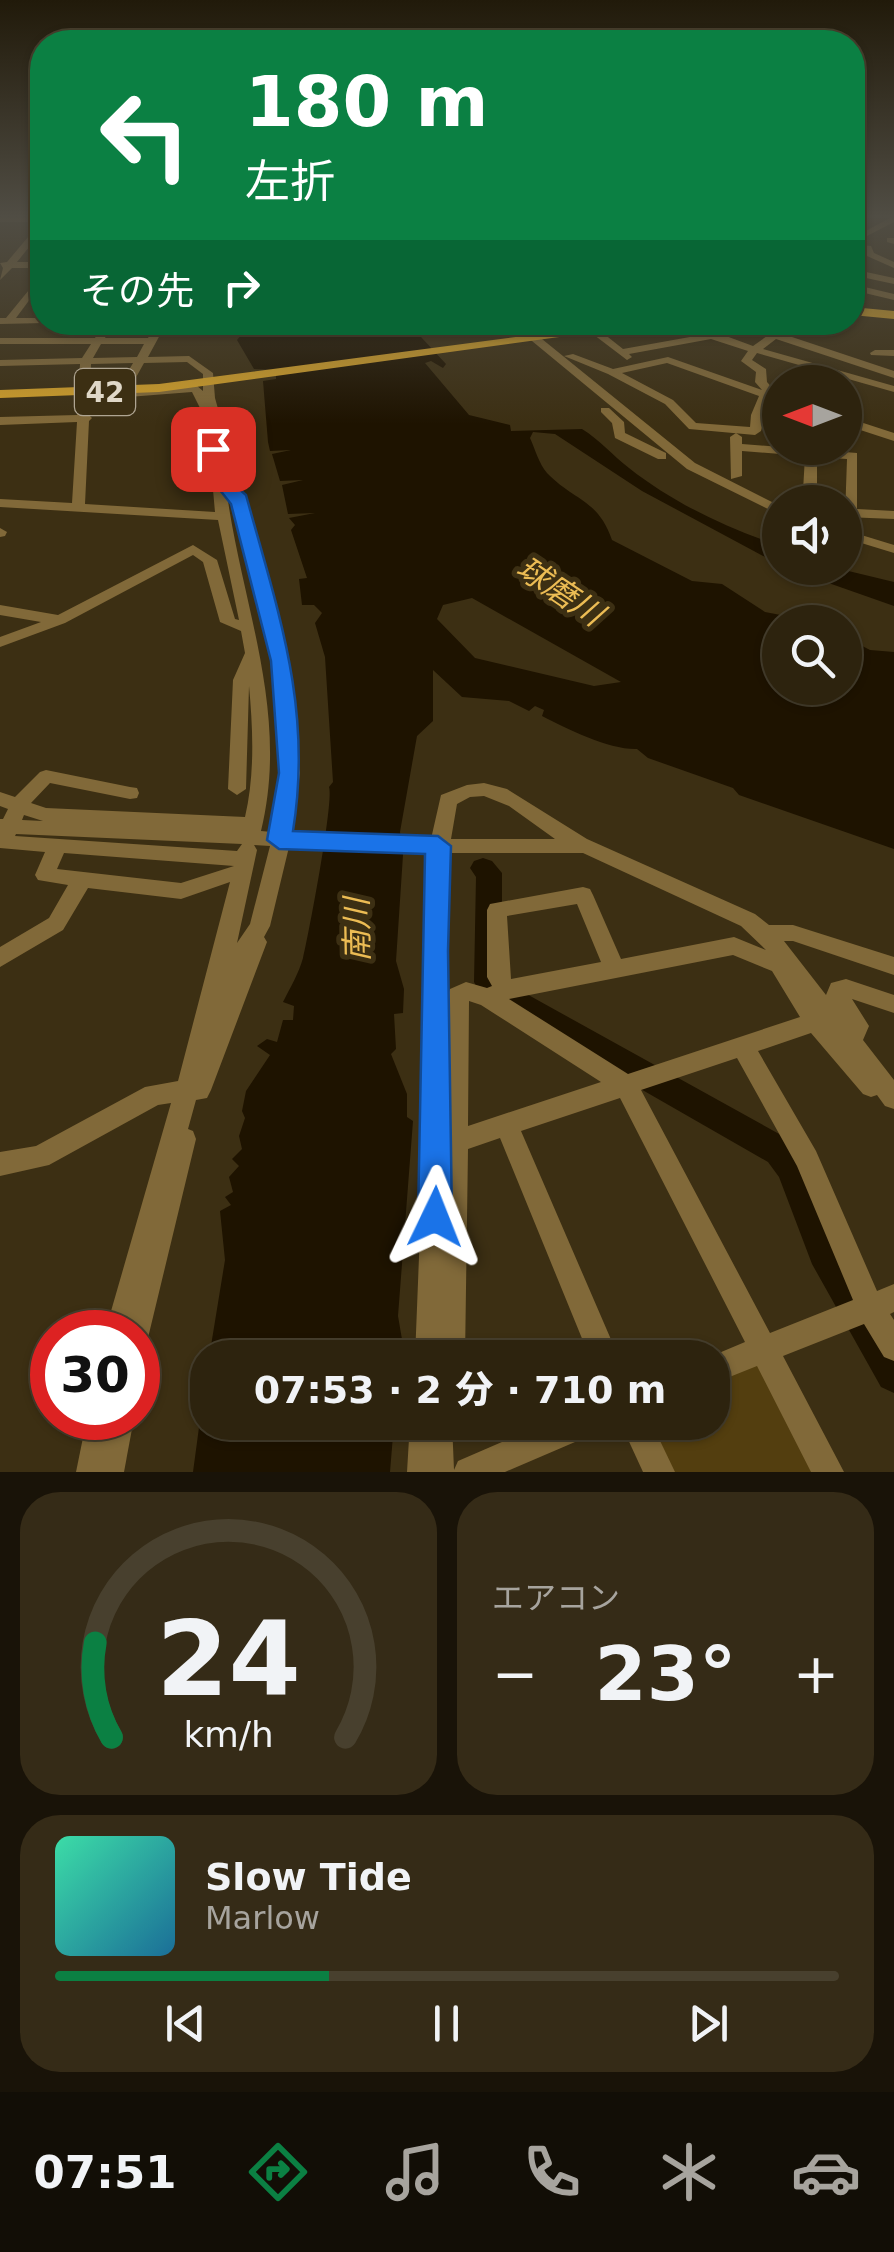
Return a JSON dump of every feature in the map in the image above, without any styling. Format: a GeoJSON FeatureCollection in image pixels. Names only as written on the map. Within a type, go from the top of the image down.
{"type":"FeatureCollection","features":[{"type":"Feature","properties":{"kind":"main road"},"geometry":{"type":"LineString","coordinates":[[865,312],[894,315]]}},
{"type":"Feature","properties":{"kind":"main road","name":"42"},"geometry":{"type":"LineString","coordinates":[[0,394],[123,392],[536,335]]}},
{"type":"Feature","properties":{"kind":"street"},"geometry":{"type":"LineString","coordinates":[[865,290],[892,296]]}},
{"type":"Feature","properties":{"kind":"street"},"geometry":{"type":"LineString","coordinates":[[4,321],[30,292]]}},
{"type":"Feature","properties":{"kind":"street"},"geometry":{"type":"LineString","coordinates":[[4,321],[30,321]]}},
{"type":"Feature","properties":{"kind":"street"},"geometry":{"type":"LineString","coordinates":[[33,362],[52,335]]}},
{"type":"Feature","properties":{"kind":"street"},"geometry":{"type":"LineString","coordinates":[[78,508],[86,418],[86,361],[101,335]]}},
{"type":"Feature","properties":{"kind":"street"},"geometry":{"type":"LineString","coordinates":[[123,392],[156,335]]}},
{"type":"Feature","properties":{"kind":"street"},"geometry":{"type":"LineString","coordinates":[[536,335],[594,387],[695,464],[762,498]]}},
{"type":"Feature","properties":{"kind":"street"},"geometry":{"type":"LineString","coordinates":[[601,335],[635,364]]}},
{"type":"Feature","properties":{"kind":"street"},"geometry":{"type":"LineString","coordinates":[[762,372],[746,361],[773,335]]}},
{"type":"Feature","properties":{"kind":"street"},"geometry":{"type":"LineString","coordinates":[[777,335],[894,376]]}},
{"type":"Feature","properties":{"kind":"street"},"geometry":{"type":"LineString","coordinates":[[622,352],[712,336],[814,365]]}},
{"type":"Feature","properties":{"kind":"street"},"geometry":{"type":"LineString","coordinates":[[0,341],[153,341]]}},
{"type":"Feature","properties":{"kind":"street"},"geometry":{"type":"LineString","coordinates":[[554,350],[612,372],[669,402],[693,426],[756,430],[762,405]]}},
{"type":"Feature","properties":{"kind":"street"},"geometry":{"type":"LineString","coordinates":[[875,353],[894,353]]}},
{"type":"Feature","properties":{"kind":"street"},"geometry":{"type":"LineString","coordinates":[[574,359],[695,464],[762,498]]}},
{"type":"Feature","properties":{"kind":"street"},"geometry":{"type":"LineString","coordinates":[[0,362],[194,360],[210,382],[210,398],[281,661],[291,773],[284,840],[260,926],[184,1137],[141,1310]]}},
{"type":"Feature","properties":{"kind":"street"},"geometry":{"type":"LineString","coordinates":[[612,372],[635,364],[668,360],[762,390]]}},
{"type":"Feature","properties":{"kind":"street"},"geometry":{"type":"LineString","coordinates":[[862,385],[894,389]]}},
{"type":"Feature","properties":{"kind":"street"},"geometry":{"type":"LineString","coordinates":[[594,387],[596,402],[618,422],[619,435],[736,476],[754,494]]}},
{"type":"Feature","properties":{"kind":"street"},"geometry":{"type":"LineString","coordinates":[[86,395],[196,388],[208,411],[222,516],[226,520],[220,560],[248,628],[261,739],[247,847],[216,992],[150,1206],[125,1310]]}},
{"type":"Feature","properties":{"kind":"street"},"geometry":{"type":"LineString","coordinates":[[735,411],[736,476]]}},
{"type":"Feature","properties":{"kind":"street"},"geometry":{"type":"LineString","coordinates":[[757,415],[762,416]]}},
{"type":"Feature","properties":{"kind":"street"},"geometry":{"type":"LineString","coordinates":[[0,420],[86,418]]}},
{"type":"Feature","properties":{"kind":"street"},"geometry":{"type":"LineString","coordinates":[[862,419],[892,430]]}},
{"type":"Feature","properties":{"kind":"street"},"geometry":{"type":"LineString","coordinates":[[862,424],[892,430]]}},
{"type":"Feature","properties":{"kind":"street"},"geometry":{"type":"LineString","coordinates":[[736,447],[762,449]]}},
{"type":"Feature","properties":{"kind":"street"},"geometry":{"type":"LineString","coordinates":[[220,480],[236,497]]}},
{"type":"Feature","properties":{"kind":"street"},"geometry":{"type":"LineString","coordinates":[[0,503],[222,516],[230,512],[236,497]]}},
{"type":"Feature","properties":{"kind":"street"},"geometry":{"type":"LineString","coordinates":[[862,514],[894,515]]}},
{"type":"Feature","properties":{"kind":"street"},"geometry":{"type":"LineString","coordinates":[[862,539],[894,549]]}},
{"type":"Feature","properties":{"kind":"street"},"geometry":{"type":"LineString","coordinates":[[174,542],[210,560],[220,560]]}},
{"type":"Feature","properties":{"kind":"street"},"geometry":{"type":"LineString","coordinates":[[0,642],[60,620],[193,550]]}},
{"type":"Feature","properties":{"kind":"street"},"geometry":{"type":"LineString","coordinates":[[0,610],[60,620]]}},
{"type":"Feature","properties":{"kind":"street"},"geometry":{"type":"LineString","coordinates":[[237,789],[241,680],[253,653]]}},
{"type":"Feature","properties":{"kind":"street"},"geometry":{"type":"LineString","coordinates":[[130,794],[46,776],[10,801],[2,842],[247,847]]}},
{"type":"Feature","properties":{"kind":"street"},"geometry":{"type":"LineString","coordinates":[[429,1340],[437,1142],[433,846],[448,800],[481,786],[586,846],[748,920],[765,933],[868,1084],[894,1100]]}},
{"type":"Feature","properties":{"kind":"street"},"geometry":{"type":"LineString","coordinates":[[10,801],[45,815],[247,847]]}},
{"type":"Feature","properties":{"kind":"street"},"geometry":{"type":"LineString","coordinates":[[5,826],[433,846],[586,846]]}},
{"type":"Feature","properties":{"kind":"street"},"geometry":{"type":"LineString","coordinates":[[57,846],[45,875],[180,891],[247,847]]}},
{"type":"Feature","properties":{"kind":"street"},"geometry":{"type":"LineString","coordinates":[[0,958],[56,924],[82,880]]}},
{"type":"Feature","properties":{"kind":"street"},"geometry":{"type":"LineString","coordinates":[[493,992],[498,977],[497,910],[582,895],[615,970]]}},
{"type":"Feature","properties":{"kind":"street"},"geometry":{"type":"LineString","coordinates":[[216,992],[260,926]]}},
{"type":"Feature","properties":{"kind":"street"},"geometry":{"type":"LineString","coordinates":[[765,933],[793,932],[894,966]]}},
{"type":"Feature","properties":{"kind":"street"},"geometry":{"type":"LineString","coordinates":[[452,1340],[458,996],[734,946],[780,964],[824,1020],[847,1037],[894,1100]]}},
{"type":"Feature","properties":{"kind":"street"},"geometry":{"type":"LineString","coordinates":[[434,962],[493,992],[630,1083],[828,1472]]}},
{"type":"Feature","properties":{"kind":"street"},"geometry":{"type":"LineString","coordinates":[[847,1037],[857,1032],[858,1026],[837,996],[839,990],[846,988],[894,1004]]}},
{"type":"Feature","properties":{"kind":"street"},"geometry":{"type":"LineString","coordinates":[[458,1140],[824,1020]]}},
{"type":"Feature","properties":{"kind":"street"},"geometry":{"type":"LineString","coordinates":[[743,1047],[807,1159],[894,1348]]}},
{"type":"Feature","properties":{"kind":"street"},"geometry":{"type":"LineString","coordinates":[[0,1164],[40,1157],[154,1095],[188,1090]]}},
{"type":"Feature","properties":{"kind":"street"},"geometry":{"type":"LineString","coordinates":[[507,1126],[597,1340]]}},
{"type":"Feature","properties":{"kind":"street"},"geometry":{"type":"LineString","coordinates":[[730,1363],[872,1307]]}},
{"type":"Feature","properties":{"kind":"street"},"geometry":{"type":"LineString","coordinates":[[92,1472],[98,1440]]}},
{"type":"Feature","properties":{"kind":"street"},"geometry":{"type":"LineString","coordinates":[[108,1472],[115,1440]]}},
{"type":"Feature","properties":{"kind":"street"},"geometry":{"type":"LineString","coordinates":[[424,1472],[427,1440]]}},
{"type":"Feature","properties":{"kind":"street"},"geometry":{"type":"LineString","coordinates":[[439,1440],[439,1472]]}},
{"type":"Feature","properties":{"kind":"street"},"geometry":{"type":"LineString","coordinates":[[457,1440],[470,1471],[543,1440]]}},
{"type":"Feature","properties":{"kind":"street"},"geometry":{"type":"LineString","coordinates":[[644,1440],[659,1472]]}},
{"type":"Feature","properties":{"kind":"shaded area"},"geometry":{"type":"Polygon","coordinates":[[[763,1349],[828,1472],[656,1472],[642,1440],[730,1440],[730,1367],[763,1349]]]}},
{"type":"Feature","properties":{"kind":"water"},"geometry":{"type":"Polygon","coordinates":[[[241,335],[424,335],[421,337],[446,364],[443,368],[431,361],[425,363],[469,415],[510,425],[511,431],[582,429],[629,468],[682,503],[762,539],[762,555],[642,491],[555,434],[533,432],[530,438],[547,473],[600,516],[612,540],[692,581],[722,584],[762,610],[762,705],[862,705],[862,646],[894,652],[894,849],[739,795],[733,788],[648,758],[637,749],[589,738],[542,716],[544,710],[535,706],[529,711],[509,701],[462,697],[433,670],[433,721],[417,736],[400,832],[403,855],[396,961],[404,989],[403,1013],[394,1014],[396,1049],[391,1054],[407,1094],[407,1117],[413,1121],[398,1316],[402,1340],[212,1340],[225,1260],[220,1211],[231,1205],[225,1197],[233,1192],[229,1177],[239,1166],[232,1159],[242,1149],[239,1136],[245,1118],[242,1111],[246,1091],[270,1055],[257,1046],[267,1039],[277,1042],[283,1020],[293,1020],[294,1006],[283,1002],[303,958],[325,841],[329,787],[333,782],[325,657],[315,623],[322,613],[314,605],[302,605],[299,579],[307,578],[291,530],[295,525],[289,518],[315,513],[288,514],[282,485],[303,480],[280,481],[272,454],[291,450],[270,451],[263,381],[276,379],[276,370],[254,369],[237,340],[241,335]],[[472,598],[443,605],[437,619],[475,658],[594,686],[621,682],[472,598]]]}},
{"type":"Feature","properties":{"kind":"water"},"geometry":{"type":"Polygon","coordinates":[[[862,574],[894,582],[894,606],[834,585],[862,585],[862,574]]]}},
{"type":"Feature","properties":{"kind":"water"},"geometry":{"type":"Polygon","coordinates":[[[197,1440],[393,1440],[390,1472],[193,1472],[197,1440]]]}},
{"type":"Feature","properties":{"kind":"waterway"},"geometry":{"type":"LineString","coordinates":[[483,868],[489,873],[488,982],[513,1001],[779,1151],[792,1168],[824,1252],[894,1374]]}},
{"type":"Feature","properties":{"kind":"route"},"geometry":{"type":"LineString","coordinates":[[213,449],[220,480],[234,499],[237,495],[281,661],[291,773],[279,840],[438,846],[434,951],[435,1217]]}},
{"type":"Feature","properties":{"kind":"water label","name":"球磨川"},"geometry":{"type":"Point","coordinates":[560,591]}},
{"type":"Feature","properties":{"kind":"water label","name":"南川"},"geometry":{"type":"Point","coordinates":[357,930]}}]}
